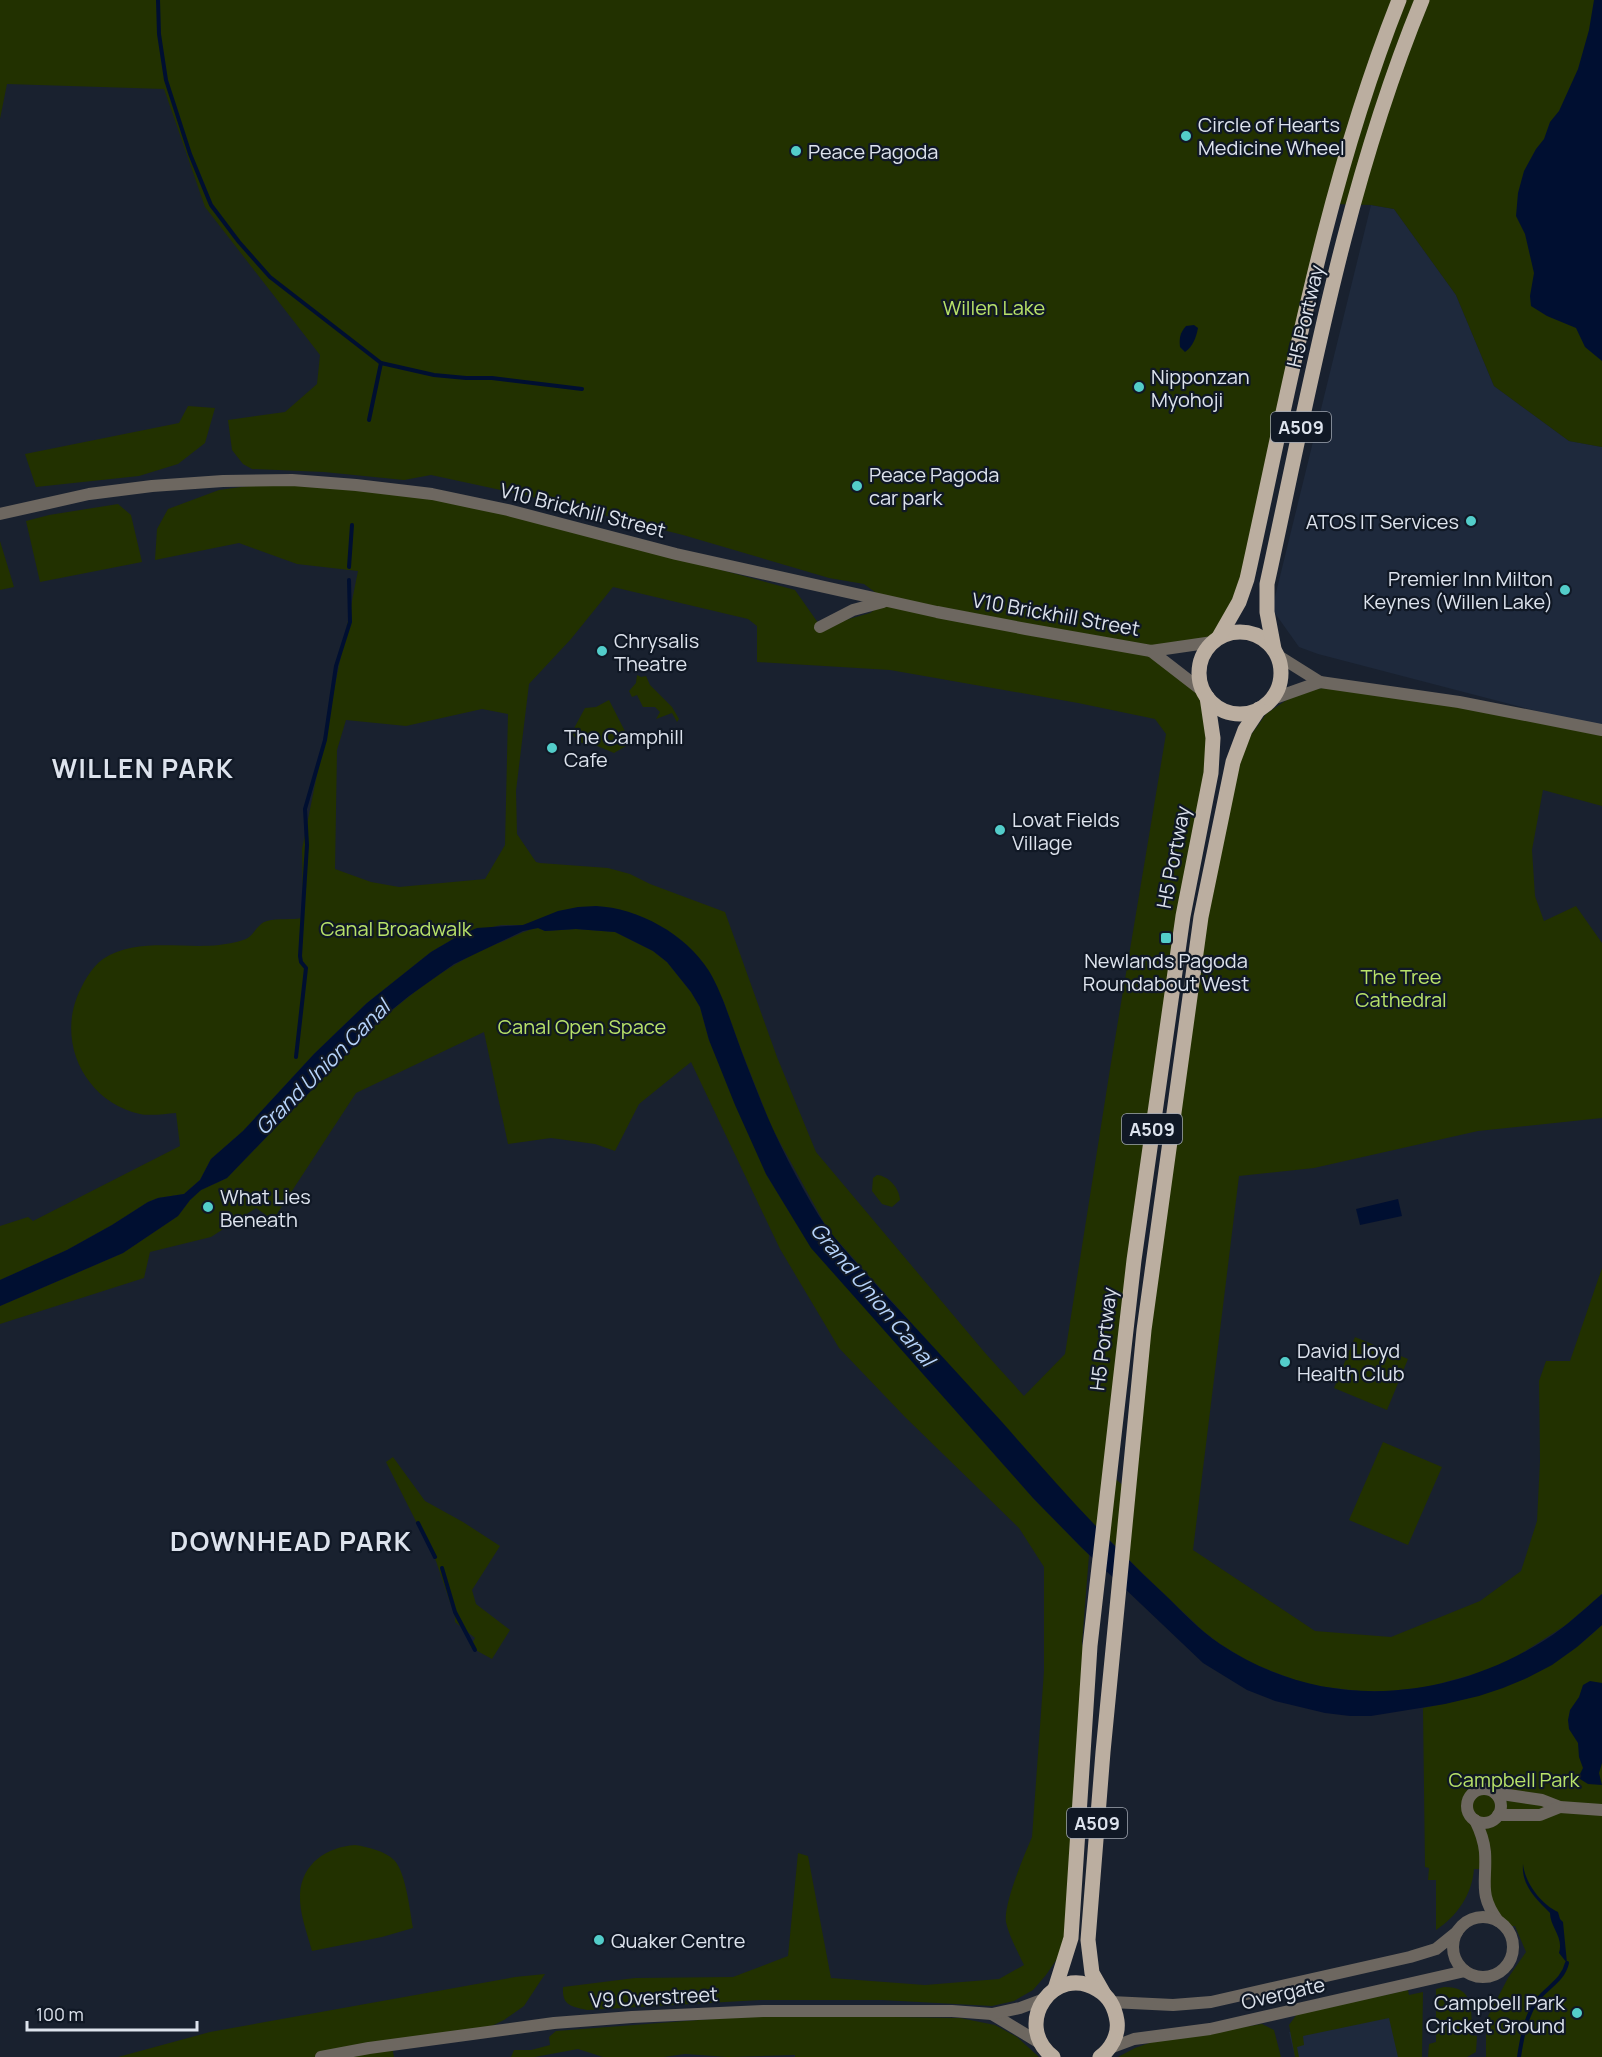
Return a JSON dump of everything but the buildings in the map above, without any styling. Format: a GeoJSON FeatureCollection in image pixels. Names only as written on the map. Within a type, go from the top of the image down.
{"type":"FeatureCollection","features":[{"type":"Feature","properties":{"kind":"main road","name":"H5 Portway"},"geometry":{"type":"LineString","coordinates":[[1216,640],[1239,602],[1247,579],[1332,204],[1368,83],[1399,0]]}},
{"type":"Feature","properties":{"kind":"main road","name":"H5 Portway"},"geometry":{"type":"LineString","coordinates":[[1276,652],[1267,612],[1267,584],[1315,364],[1359,182],[1388,90],[1422,0]]}},
{"type":"Feature","properties":{"kind":"main road"},"geometry":{"type":"LineString","coordinates":[[1216,640],[1230,633],[1243,632],[1260,637],[1276,652]]}},
{"type":"Feature","properties":{"kind":"main road","name":"A509"},"geometry":{"type":"LineString","coordinates":[[1206,694],[1200,679],[1200,665],[1204,652],[1216,640]]}},
{"type":"Feature","properties":{"kind":"main road","name":"A509"},"geometry":{"type":"LineString","coordinates":[[1259,709],[1272,699],[1278,689],[1281,666],[1276,652]]}},
{"type":"Feature","properties":{"kind":"main road","name":"H5 Portway"},"geometry":{"type":"LineString","coordinates":[[1049,1994],[1071,1938],[1090,1646],[1134,1260],[1183,916],[1213,754],[1213,738],[1206,694]]}},
{"type":"Feature","properties":{"kind":"main road"},"geometry":{"type":"LineString","coordinates":[[1206,694],[1215,705],[1225,711],[1236,714],[1259,709]]}},
{"type":"Feature","properties":{"kind":"main road","name":"H5 Portway"},"geometry":{"type":"LineString","coordinates":[[1108,1998],[1092,1973],[1088,1940],[1144,1330],[1199,929],[1233,762],[1245,730],[1259,709]]}},
{"type":"Feature","properties":{"kind":"main road"},"geometry":{"type":"LineString","coordinates":[[1049,1994],[1067,1984],[1080,1983],[1093,1986],[1108,1998]]}},
{"type":"Feature","properties":{"kind":"main road","name":"A509"},"geometry":{"type":"LineString","coordinates":[[1047,2052],[1036,2032],[1036,2021],[1038,2009],[1049,1994]]}},
{"type":"Feature","properties":{"kind":"main road","name":"A509"},"geometry":{"type":"LineString","coordinates":[[1104,2054],[1115,2037],[1118,2025],[1116,2013],[1108,1998]]}},
{"type":"Feature","properties":{"kind":"street","name":"V10 Brickhill Street"},"geometry":{"type":"LineString","coordinates":[[0,514],[40,504],[129,489],[212,482],[292,480],[356,485],[432,494],[508,510],[676,554],[888,601],[1110,644],[1151,651],[1216,640]]}},
{"type":"Feature","properties":{"kind":"street"},"geometry":{"type":"LineString","coordinates":[[820,627],[853,610],[888,601]]}},
{"type":"Feature","properties":{"kind":"street","name":"V10 Brickhill Street"},"geometry":{"type":"LineString","coordinates":[[1151,651],[1206,694]]}},
{"type":"Feature","properties":{"kind":"street"},"geometry":{"type":"LineString","coordinates":[[1276,652],[1320,682],[1459,702],[1602,730]]}},
{"type":"Feature","properties":{"kind":"street"},"geometry":{"type":"LineString","coordinates":[[1272,699],[1320,682]]}},
{"type":"Feature","properties":{"kind":"street"},"geometry":{"type":"LineString","coordinates":[[1483,1894],[1491,1912],[1504,1926],[1512,1940],[1512,1948],[1508,1962],[1498,1973],[1479,1977],[1465,1971],[1454,1957],[1454,1940],[1457,1932],[1469,1920],[1483,1894],[1485,1851],[1481,1834],[1468,1809],[1472,1795],[1480,1789],[1542,1800],[1560,1807],[1602,1810]]}},
{"type":"Feature","properties":{"kind":"street"},"geometry":{"type":"LineString","coordinates":[[1485,1851],[1501,1806],[1495,1793]]}},
{"type":"Feature","properties":{"kind":"street"},"geometry":{"type":"LineString","coordinates":[[1475,1820],[1486,1822],[1497,1816],[1540,1815],[1560,1807]]}},
{"type":"Feature","properties":{"kind":"street"},"geometry":{"type":"LineString","coordinates":[[1469,1920],[1484,1917],[1498,1921]]}},
{"type":"Feature","properties":{"kind":"street","name":"Overgate"},"geometry":{"type":"LineString","coordinates":[[1108,1998],[1173,2004],[1211,2002],[1410,1957],[1436,1949],[1457,1932]]}},
{"type":"Feature","properties":{"kind":"street","name":"Overgate"},"geometry":{"type":"LineString","coordinates":[[1104,2054],[1134,2039],[1210,2029],[1465,1971]]}},
{"type":"Feature","properties":{"kind":"street","name":"V9 Overstreet"},"geometry":{"type":"LineString","coordinates":[[321,2057],[369,2048],[554,2023],[632,2017],[842,2010],[952,2011],[992,2014],[1020,2008],[1049,1994]]}},
{"type":"Feature","properties":{"kind":"street","name":"V9 Overstreet"},"geometry":{"type":"LineString","coordinates":[[992,2014],[1047,2052]]}},
{"type":"Feature","properties":{"kind":"shaded area"},"geometry":{"type":"Polygon","coordinates":[[[1371,205],[1394,209],[1456,295],[1494,386],[1569,441],[1602,447],[1602,728],[1318,654],[1299,647],[1272,609],[1371,205]]]}},
{"type":"Feature","properties":{"kind":"shaded area"},"geometry":{"type":"Polygon","coordinates":[[[1390,2015],[1399,2057],[1295,2057],[1289,2032],[1390,2015]]]}},
{"type":"Feature","properties":{"kind":"green space"},"geometry":{"type":"Polygon","coordinates":[[[0,0],[1602,0],[1602,447],[1569,441],[1494,386],[1456,295],[1394,209],[1371,205],[1332,204],[1247,579],[1219,637],[1152,652],[1204,692],[1213,738],[1109,1473],[1128,1490],[1201,917],[1241,760],[1251,735],[1266,714],[1285,701],[1302,692],[1323,688],[1459,702],[1602,730],[1602,806],[1543,790],[1532,850],[1535,896],[1544,921],[1576,906],[1602,943],[1602,1118],[1478,1131],[1314,1168],[1239,1176],[1193,1550],[1315,1631],[1391,1637],[1480,1601],[1521,1571],[1537,1521],[1540,1461],[1539,1381],[1546,1361],[1570,1361],[1602,1268],[1602,1594],[1566,1625],[1514,1658],[1485,1671],[1428,1687],[1360,1691],[1316,1686],[1251,1663],[1220,1644],[1203,1631],[1142,1573],[1071,1501],[828,1230],[772,1128],[723,1000],[683,943],[652,922],[536,921],[523,925],[501,925],[460,935],[431,952],[367,1003],[314,1054],[243,1131],[211,1159],[200,1180],[184,1194],[148,1202],[67,1250],[0,1280],[0,1226],[28,1217],[33,1221],[180,1146],[176,1113],[144,1115],[121,1108],[105,1098],[92,1085],[82,1069],[71,1034],[72,1016],[77,997],[87,976],[103,959],[130,948],[160,945],[219,945],[246,939],[267,921],[303,918],[302,849],[358,571],[297,564],[239,543],[155,560],[157,529],[168,509],[219,490],[292,480],[481,505],[795,590],[821,627],[870,613],[887,601],[864,584],[829,578],[683,535],[524,495],[431,475],[404,480],[324,472],[252,469],[243,464],[232,450],[228,420],[285,412],[317,384],[320,355],[205,207],[164,89],[7,84],[0,119],[0,0]],[[613,587],[571,639],[529,684],[516,791],[517,834],[536,862],[608,868],[630,874],[650,884],[725,912],[777,1057],[816,1152],[1024,1396],[1065,1354],[1166,734],[1155,719],[1078,703],[890,670],[757,662],[757,626],[748,619],[613,587]],[[482,709],[406,726],[346,720],[337,750],[335,869],[371,882],[399,887],[485,879],[505,845],[508,714],[482,709]]]}},
{"type":"Feature","properties":{"kind":"green space"},"geometry":{"type":"Polygon","coordinates":[[[188,406],[215,408],[205,443],[178,464],[139,476],[36,487],[25,454],[179,423],[188,406]]]}},
{"type":"Feature","properties":{"kind":"green space"},"geometry":{"type":"Polygon","coordinates":[[[118,504],[131,515],[142,562],[40,582],[26,521],[118,504]]]}},
{"type":"Feature","properties":{"kind":"green space"},"geometry":{"type":"Polygon","coordinates":[[[0,541],[14,587],[0,590],[0,541]]]}},
{"type":"Feature","properties":{"kind":"green space"},"geometry":{"type":"Polygon","coordinates":[[[637,675],[646,676],[650,685],[672,707],[679,719],[677,722],[672,713],[656,719],[660,712],[655,707],[643,707],[637,695],[632,697],[629,691],[636,683],[637,675]]]}},
{"type":"Feature","properties":{"kind":"green space"},"geometry":{"type":"Polygon","coordinates":[[[609,700],[631,743],[614,753],[595,745],[577,742],[572,732],[585,708],[596,707],[609,700]]]}},
{"type":"Feature","properties":{"kind":"green space","name":"Canal Open Space"},"geometry":{"type":"Polygon","coordinates":[[[538,928],[545,931],[576,929],[615,932],[653,951],[667,962],[700,1007],[709,1040],[766,1174],[811,1247],[1033,1498],[1089,1555],[1082,1643],[1088,1675],[1071,1938],[1033,1990],[1014,2001],[992,2006],[882,2000],[760,2000],[587,2010],[572,2006],[564,1998],[563,1987],[635,1978],[733,1977],[788,1956],[798,1853],[808,1856],[831,1978],[925,1985],[999,1979],[1024,1965],[1009,1933],[1006,1914],[1015,1879],[1032,1837],[1044,1671],[1044,1567],[1019,1528],[905,1417],[839,1348],[780,1249],[691,1062],[639,1104],[615,1151],[595,1144],[551,1138],[508,1144],[484,1032],[356,1093],[273,1220],[256,1208],[211,1237],[150,1252],[144,1278],[0,1324],[0,1306],[123,1253],[178,1216],[201,1190],[227,1178],[352,1048],[398,1005],[423,986],[475,954],[538,928]]]}},
{"type":"Feature","properties":{"kind":"green space"},"geometry":{"type":"Polygon","coordinates":[[[877,1175],[893,1183],[898,1191],[900,1200],[892,1207],[882,1204],[872,1191],[873,1178],[877,1175]]]}},
{"type":"Feature","properties":{"kind":"green space"},"geometry":{"type":"Polygon","coordinates":[[[1355,1337],[1408,1359],[1387,1410],[1334,1388],[1355,1337]]]}},
{"type":"Feature","properties":{"kind":"green space"},"geometry":{"type":"Polygon","coordinates":[[[1383,1442],[1442,1467],[1408,1545],[1349,1520],[1383,1442]]]}},
{"type":"Feature","properties":{"kind":"green space"},"geometry":{"type":"Polygon","coordinates":[[[393,1457],[425,1501],[500,1546],[472,1590],[476,1604],[510,1630],[492,1659],[470,1647],[475,1638],[455,1622],[436,1561],[386,1462],[393,1457]]]}},
{"type":"Feature","properties":{"kind":"green space","name":"Campbell Park"},"geometry":{"type":"Polygon","coordinates":[[[1602,1625],[1602,2057],[1486,2057],[1486,2020],[1508,1978],[1526,1952],[1515,1926],[1504,1926],[1498,1921],[1484,1869],[1474,1869],[1467,1896],[1451,1918],[1436,1930],[1436,1880],[1428,1880],[1429,1868],[1425,1867],[1423,1708],[1473,1697],[1541,1670],[1562,1657],[1602,1625]]]}},
{"type":"Feature","properties":{"kind":"green space"},"geometry":{"type":"Polygon","coordinates":[[[355,1845],[371,1848],[394,1860],[402,1873],[413,1928],[382,1937],[312,1951],[301,1908],[302,1883],[311,1865],[326,1853],[355,1845]]]}},
{"type":"Feature","properties":{"kind":"green space"},"geometry":{"type":"Polygon","coordinates":[[[545,1974],[524,2006],[504,2020],[475,2034],[392,2047],[394,2057],[118,2057],[210,2032],[515,1977],[545,1974]]]}},
{"type":"Feature","properties":{"kind":"green space"},"geometry":{"type":"Polygon","coordinates":[[[1444,1987],[1461,1991],[1470,2002],[1471,2035],[1477,2036],[1476,2052],[1467,2057],[1428,2057],[1429,2044],[1436,2042],[1436,1989],[1444,1987]]]}},
{"type":"Feature","properties":{"kind":"green space"},"geometry":{"type":"Polygon","coordinates":[[[1408,1990],[1409,1995],[1423,1992],[1422,2057],[1398,2057],[1389,2018],[1303,2036],[1304,2045],[1297,2047],[1299,2057],[1295,2057],[1289,2025],[1297,2014],[1408,1990]]]}},
{"type":"Feature","properties":{"kind":"green space"},"geometry":{"type":"Polygon","coordinates":[[[764,2015],[960,2018],[995,2025],[1017,2037],[1039,2057],[795,2057],[795,2055],[728,2057],[685,2054],[664,2057],[603,2057],[578,2049],[535,2057],[511,2057],[514,2050],[531,2050],[550,2045],[549,2037],[556,2031],[764,2015]]]}},
{"type":"Feature","properties":{"kind":"green space"},"geometry":{"type":"Polygon","coordinates":[[[1262,2024],[1274,2030],[1281,2057],[1118,2057],[1152,2042],[1262,2024]]]}},
{"type":"Feature","properties":{"kind":"water"},"geometry":{"type":"Polygon","coordinates":[[[1594,0],[1602,0],[1602,361],[1585,347],[1576,328],[1547,316],[1531,306],[1530,296],[1534,273],[1525,234],[1516,216],[1518,193],[1524,171],[1544,139],[1550,122],[1559,111],[1578,69],[1589,30],[1594,0]]]}},
{"type":"Feature","properties":{"kind":"water"},"geometry":{"type":"Polygon","coordinates":[[[1194,325],[1198,328],[1196,335],[1185,352],[1180,347],[1180,336],[1186,326],[1194,325]]]}},
{"type":"Feature","properties":{"kind":"water","name":"Grand Union Canal"},"geometry":{"type":"Polygon","coordinates":[[[596,906],[628,912],[660,925],[688,946],[699,958],[709,971],[721,995],[779,1142],[826,1227],[860,1268],[1080,1509],[1141,1572],[1220,1644],[1257,1665],[1296,1680],[1336,1688],[1376,1691],[1417,1688],[1457,1679],[1497,1665],[1553,1635],[1602,1594],[1602,1625],[1552,1665],[1503,1688],[1445,1704],[1371,1716],[1325,1713],[1275,1701],[1247,1690],[1203,1663],[1033,1498],[811,1248],[766,1174],[709,1040],[700,1007],[691,992],[667,962],[653,951],[615,932],[576,929],[545,931],[538,928],[523,931],[454,964],[378,1021],[227,1178],[201,1190],[178,1216],[123,1253],[0,1306],[0,1280],[67,1250],[148,1202],[184,1194],[200,1180],[211,1159],[243,1131],[314,1054],[367,1003],[431,952],[477,928],[523,925],[558,911],[596,906]]]}},
{"type":"Feature","properties":{"kind":"water"},"geometry":{"type":"Polygon","coordinates":[[[1398,1199],[1402,1216],[1360,1225],[1356,1209],[1398,1199]]]}},
{"type":"Feature","properties":{"kind":"water"},"geometry":{"type":"Polygon","coordinates":[[[1590,1681],[1602,1683],[1602,1763],[1599,1773],[1602,1785],[1588,1784],[1580,1779],[1583,1768],[1578,1743],[1569,1729],[1570,1710],[1579,1697],[1583,1685],[1590,1681]]]}},
{"type":"Feature","properties":{"kind":"water"},"geometry":{"type":"Polygon","coordinates":[[[1523,1864],[1530,1885],[1546,1904],[1558,1912],[1563,1922],[1567,1963],[1559,1953],[1560,1942],[1550,1913],[1535,1897],[1524,1879],[1523,1864]]]}},
{"type":"Feature","properties":{"kind":"waterway"},"geometry":{"type":"LineString","coordinates":[[158,0],[159,34],[166,80],[190,154],[211,205],[270,277],[381,363],[434,375],[492,378],[582,389]]}},
{"type":"Feature","properties":{"kind":"waterway"},"geometry":{"type":"LineString","coordinates":[[369,420],[381,363]]}},
{"type":"Feature","properties":{"kind":"waterway"},"geometry":{"type":"LineString","coordinates":[[349,567],[352,525]]}},
{"type":"Feature","properties":{"kind":"waterway"},"geometry":{"type":"LineString","coordinates":[[296,1057],[306,968],[300,956],[307,845],[305,809],[325,740],[336,666],[350,622],[349,580]]}},
{"type":"Feature","properties":{"kind":"waterway"},"geometry":{"type":"LineString","coordinates":[[418,1523],[435,1557]]}},
{"type":"Feature","properties":{"kind":"waterway"},"geometry":{"type":"LineString","coordinates":[[442,1568],[455,1612],[475,1650]]}},
{"type":"Feature","properties":{"kind":"waterway"},"geometry":{"type":"LineString","coordinates":[[1519,2057],[1530,2012],[1538,1999],[1562,1974],[1567,1963]]}},
{"type":"Feature","properties":{"kind":"place","name":"Circle of Hearts Medicine Wheel"},"geometry":{"type":"Point","coordinates":[1186,136]}},
{"type":"Feature","properties":{"kind":"place","name":"Peace Pagoda"},"geometry":{"type":"Point","coordinates":[796,151]}},
{"type":"Feature","properties":{"kind":"place","name":"Nipponzan Myohoji"},"geometry":{"type":"Point","coordinates":[1139,387]}},
{"type":"Feature","properties":{"kind":"place","name":"Peace Pagoda car park"},"geometry":{"type":"Point","coordinates":[857,486]}},
{"type":"Feature","properties":{"kind":"place","name":"ATOS IT Services"},"geometry":{"type":"Point","coordinates":[1471,521]}},
{"type":"Feature","properties":{"kind":"place","name":"Premier Inn Milton Keynes (Willen Lake)"},"geometry":{"type":"Point","coordinates":[1565,590]}},
{"type":"Feature","properties":{"kind":"place","name":"Chrysalis Theatre"},"geometry":{"type":"Point","coordinates":[602,651]}},
{"type":"Feature","properties":{"kind":"place","name":"The Camphill Cafe"},"geometry":{"type":"Point","coordinates":[552,748]}},
{"type":"Feature","properties":{"kind":"place","name":"Lovat Fields Village"},"geometry":{"type":"Point","coordinates":[1000,830]}},
{"type":"Feature","properties":{"kind":"place","name":"Newlands Pagoda Roundabout West"},"geometry":{"type":"Point","coordinates":[1166,938]}},
{"type":"Feature","properties":{"kind":"place","name":"What Lies Beneath"},"geometry":{"type":"Point","coordinates":[208,1207]}},
{"type":"Feature","properties":{"kind":"place","name":"David Lloyd Health Club"},"geometry":{"type":"Point","coordinates":[1285,1362]}},
{"type":"Feature","properties":{"kind":"place","name":"Quaker Centre"},"geometry":{"type":"Point","coordinates":[599,1940]}},
{"type":"Feature","properties":{"kind":"place","name":"Campbell Park Cricket Ground"},"geometry":{"type":"Point","coordinates":[1577,2013]}},
{"type":"Feature","properties":{"kind":"district","name":"WILLEN PARK"},"geometry":{"type":"Point","coordinates":[143,768]}},
{"type":"Feature","properties":{"kind":"district","name":"DOWNHEAD PARK"},"geometry":{"type":"Point","coordinates":[291,1541]}},
{"type":"Feature","properties":{"kind":"park label","name":"Willen Lake"},"geometry":{"type":"Point","coordinates":[994,307]}},
{"type":"Feature","properties":{"kind":"park label","name":"Canal Broadwalk"},"geometry":{"type":"Point","coordinates":[396,928]}},
{"type":"Feature","properties":{"kind":"park label","name":"The Tree Cathedral"},"geometry":{"type":"Point","coordinates":[1401,988]}}]}
